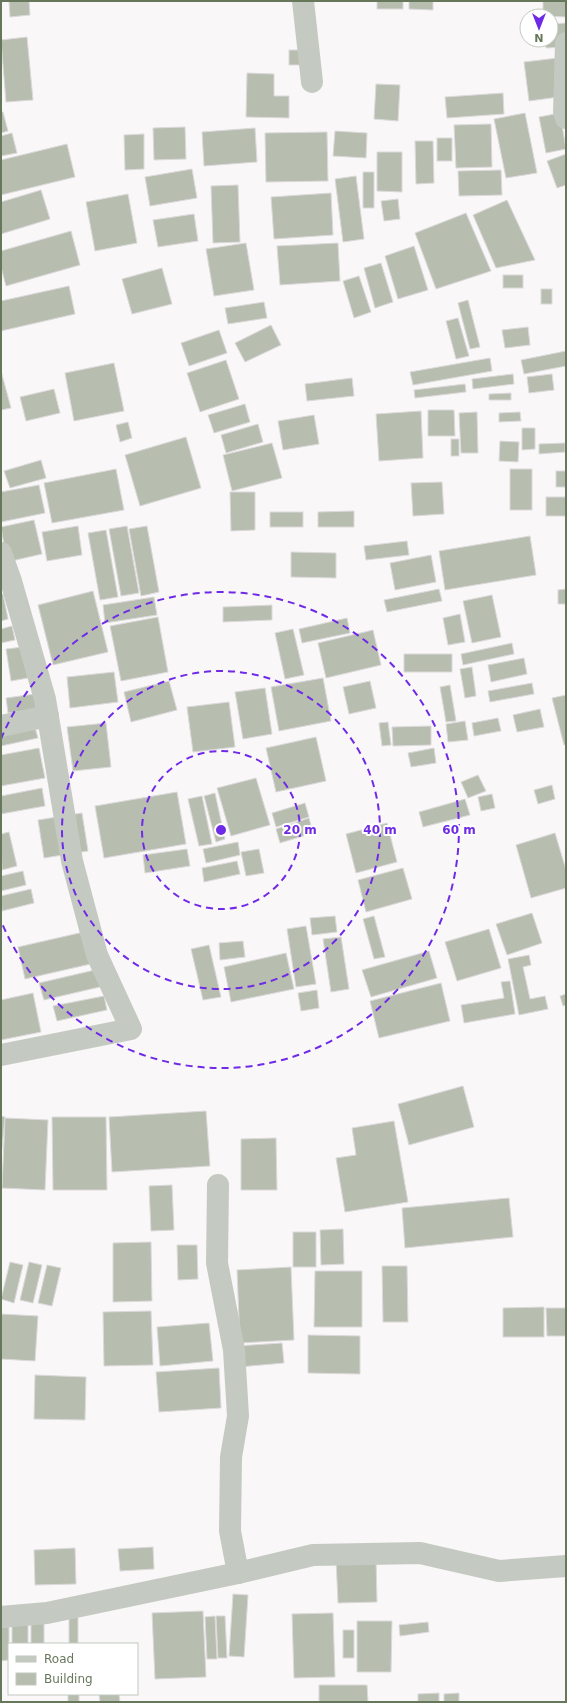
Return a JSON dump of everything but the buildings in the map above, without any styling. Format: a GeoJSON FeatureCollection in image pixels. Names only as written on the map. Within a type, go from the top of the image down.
{"type":"FeatureCollection","features":[{"type":"Feature","properties":{"kind":"street"},"geometry":{"type":"LineString","coordinates":[[303,1],[312,82]]}},
{"type":"Feature","properties":{"kind":"street"},"geometry":{"type":"LineString","coordinates":[[566,43],[564,112],[566,118]]}},
{"type":"Feature","properties":{"kind":"street"},"geometry":{"type":"LineString","coordinates":[[1,553],[11,581],[45,699],[72,861],[96,955],[131,1030],[1,1055]]}},
{"type":"Feature","properties":{"kind":"street"},"geometry":{"type":"LineString","coordinates":[[1,726],[48,716]]}},
{"type":"Feature","properties":{"kind":"street"},"geometry":{"type":"LineString","coordinates":[[218,1185],[217,1262],[234,1350],[238,1416],[231,1457],[230,1531],[238,1573]]}},
{"type":"Feature","properties":{"kind":"street"},"geometry":{"type":"LineString","coordinates":[[1,1617],[47,1613],[238,1573],[313,1555],[420,1553],[499,1571],[566,1566]]}}]}
